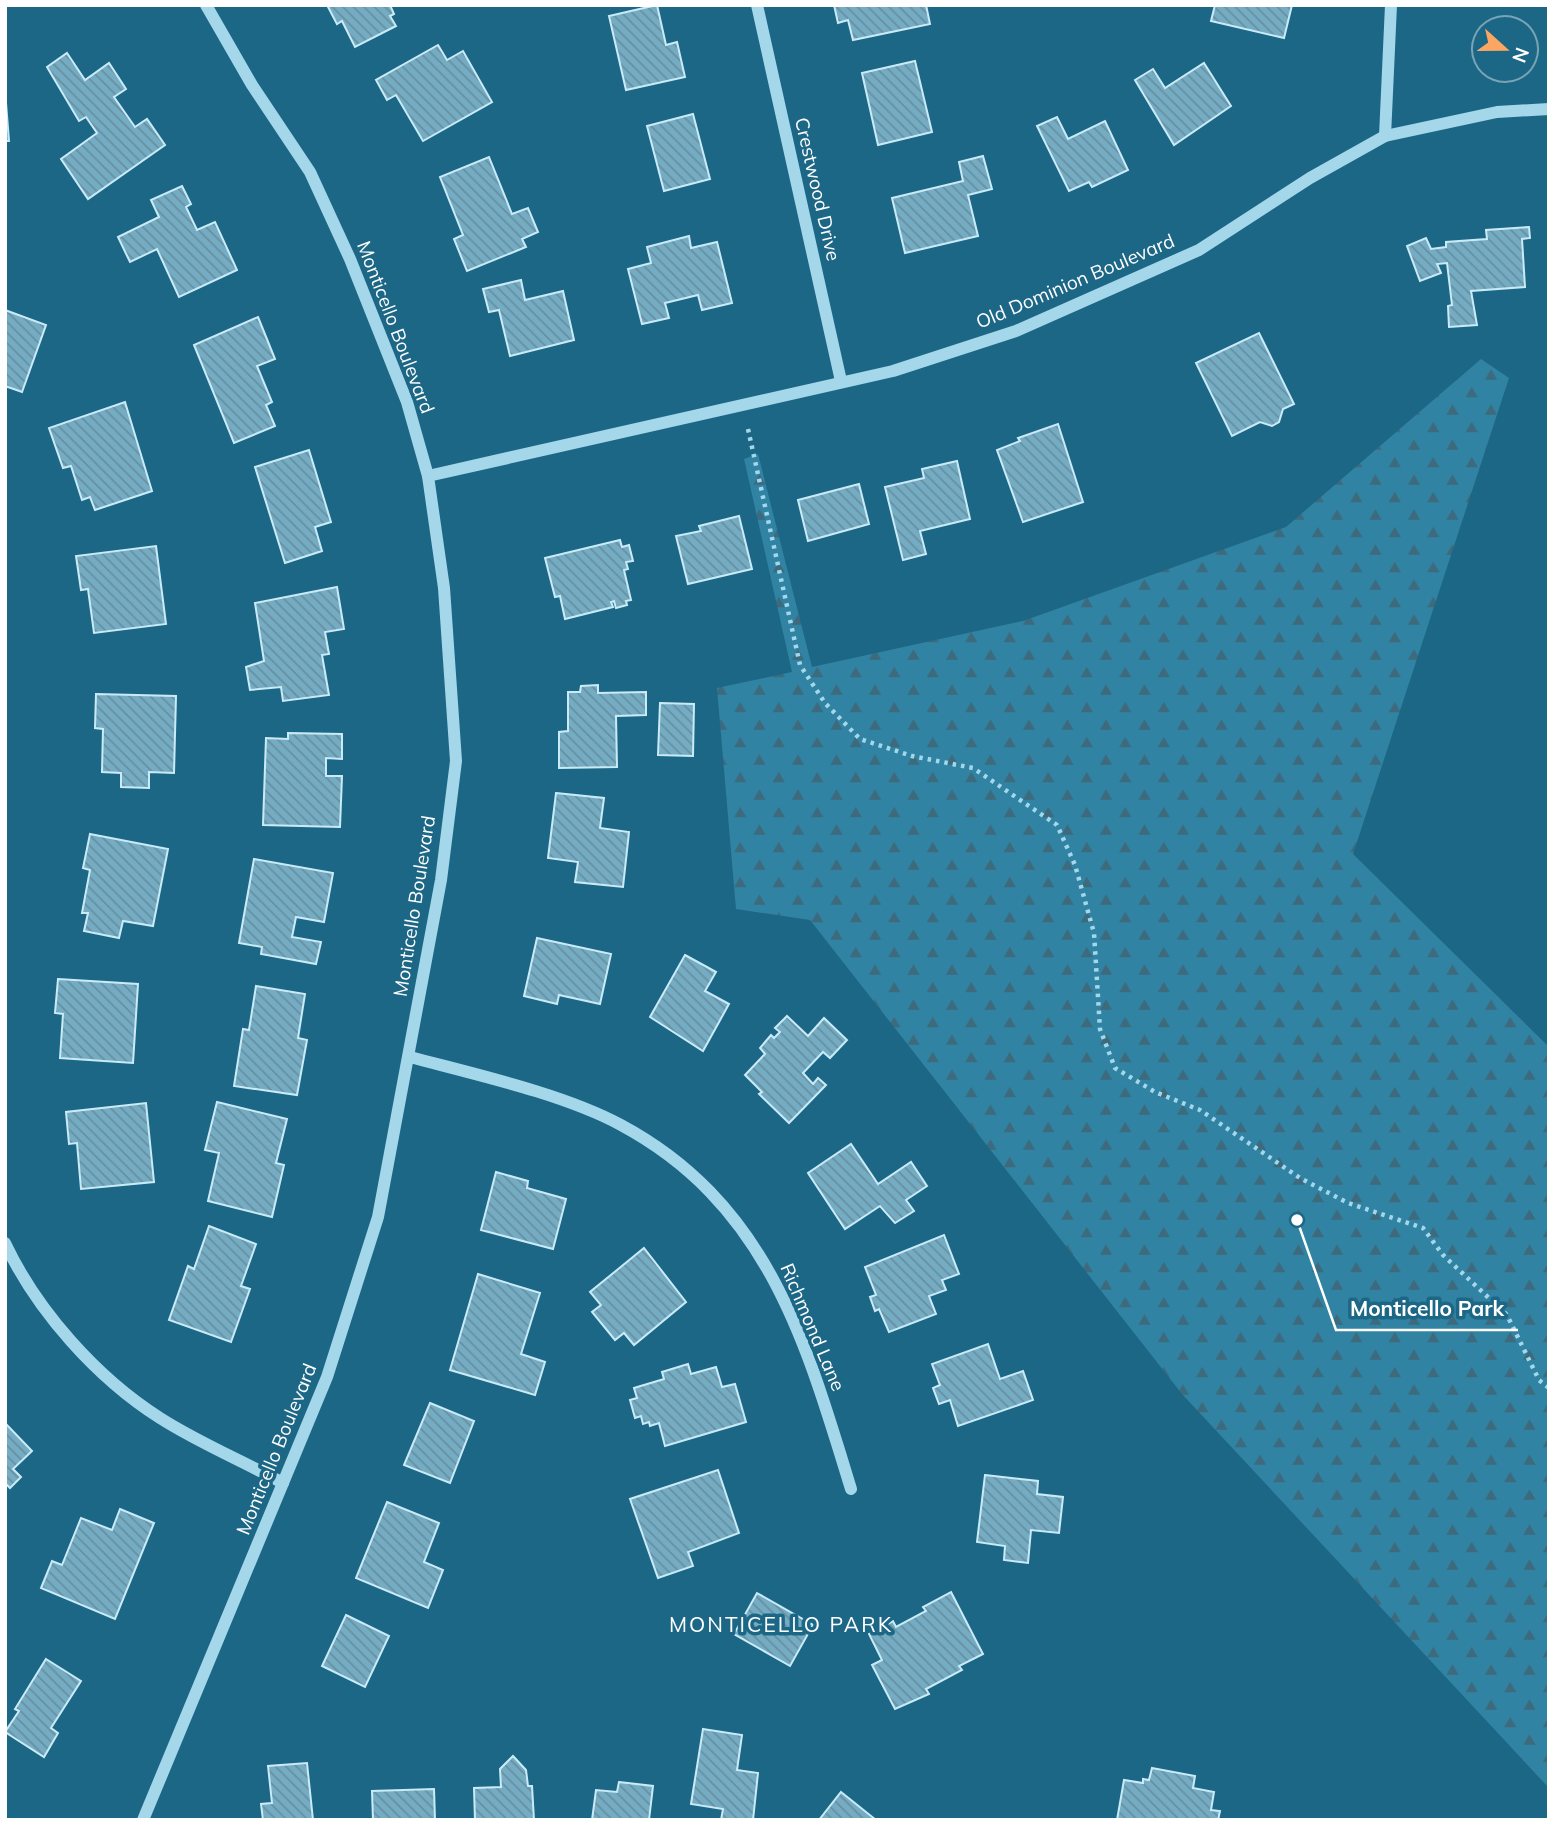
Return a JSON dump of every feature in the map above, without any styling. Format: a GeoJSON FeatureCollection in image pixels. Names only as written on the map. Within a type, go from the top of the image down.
{"type":"FeatureCollection","features":[{"type":"Feature","properties":{"kind":"street","name":"Monticello Boulevard"},"geometry":{"type":"LineString","coordinates":[[143,1820],[327,1377],[378,1217],[441,880],[456,761],[450,647],[428,476],[407,402],[350,259],[310,172],[252,85],[206,5]]}},
{"type":"Feature","properties":{"kind":"street","name":"Crestwood Drive"},"geometry":{"type":"LineString","coordinates":[[757,5],[841,381]]}},
{"type":"Feature","properties":{"kind":"street"},"geometry":{"type":"LineString","coordinates":[[1385,136],[1391,5]]}},
{"type":"Feature","properties":{"kind":"street","name":"Old Dominion Boulevard"},"geometry":{"type":"LineString","coordinates":[[428,476],[893,370],[1016,331],[1108,293],[1199,250],[1310,178],[1385,136],[1497,112],[1549,109]]}},
{"type":"Feature","properties":{"kind":"street","name":"Richmond Lane"},"geometry":{"type":"LineString","coordinates":[[410,1057],[583,1108],[621,1125],[697,1180],[736,1219],[777,1283],[816,1375],[851,1489]]}},
{"type":"Feature","properties":{"kind":"street"},"geometry":{"type":"LineString","coordinates":[[5,1243],[15,1263],[71,1342],[108,1380],[160,1418],[283,1483]]}},
{"type":"Feature","properties":{"kind":"path"},"geometry":{"type":"LineString","coordinates":[[743,404],[800,665],[825,703],[860,738],[912,756],[973,768],[1057,825],[1075,865],[1094,933],[1100,1030],[1115,1068],[1155,1092],[1200,1110],[1235,1137],[1324,1191],[1348,1203],[1423,1227],[1443,1255],[1507,1315],[1539,1380],[1549,1388]]}},
{"type":"Feature","properties":{"kind":"green space"},"geometry":{"type":"Polygon","coordinates":[[[1481,359],[1509,378],[1353,854],[1549,1047],[1549,1788],[1182,1394],[810,920],[736,909],[717,688],[792,672],[744,459],[758,454],[812,667],[1023,621],[1286,527],[1481,359]]]}},
{"type":"Feature","properties":{"kind":"building"},"geometry":{"type":"Polygon","coordinates":[[[327,5],[390,5],[394,14],[390,16],[396,26],[355,47],[342,21],[337,24],[327,5]]]}},
{"type":"Feature","properties":{"kind":"building"},"geometry":{"type":"Polygon","coordinates":[[[657,5],[666,45],[677,42],[685,77],[626,90],[609,16],[657,5]]]}},
{"type":"Feature","properties":{"kind":"building"},"geometry":{"type":"Polygon","coordinates":[[[834,5],[926,5],[930,24],[853,40],[848,20],[838,23],[834,5]]]}},
{"type":"Feature","properties":{"kind":"building"},"geometry":{"type":"Polygon","coordinates":[[[1215,5],[1292,5],[1284,38],[1211,21],[1215,5]]]}},
{"type":"Feature","properties":{"kind":"building"},"geometry":{"type":"Polygon","coordinates":[[[438,45],[447,60],[463,51],[492,102],[423,141],[396,95],[387,100],[376,80],[438,45]]]}},
{"type":"Feature","properties":{"kind":"building"},"geometry":{"type":"Polygon","coordinates":[[[67,53],[85,80],[109,63],[126,89],[114,97],[135,127],[147,119],[165,145],[88,199],[61,159],[97,133],[86,117],[79,121],[47,67],[67,53]]]}},
{"type":"Feature","properties":{"kind":"building"},"geometry":{"type":"Polygon","coordinates":[[[915,61],[932,132],[878,145],[862,73],[915,61]]]}},
{"type":"Feature","properties":{"kind":"building"},"geometry":{"type":"Polygon","coordinates":[[[1204,63],[1231,106],[1174,145],[1135,80],[1153,69],[1165,88],[1204,63]]]}},
{"type":"Feature","properties":{"kind":"building"},"geometry":{"type":"Polygon","coordinates":[[[5,90],[9,141],[5,141],[5,90]]]}},
{"type":"Feature","properties":{"kind":"building"},"geometry":{"type":"Polygon","coordinates":[[[693,114],[710,179],[664,191],[647,126],[693,114]]]}},
{"type":"Feature","properties":{"kind":"building"},"geometry":{"type":"Polygon","coordinates":[[[1057,117],[1068,139],[1105,121],[1128,170],[1092,187],[1089,182],[1069,191],[1037,126],[1057,117]]]}},
{"type":"Feature","properties":{"kind":"building"},"geometry":{"type":"Polygon","coordinates":[[[983,156],[992,189],[968,195],[978,236],[905,253],[892,198],[963,181],[959,162],[983,156]]]}},
{"type":"Feature","properties":{"kind":"building"},"geometry":{"type":"Polygon","coordinates":[[[489,157],[512,214],[528,208],[538,232],[522,239],[526,247],[467,271],[454,239],[463,235],[440,177],[489,157]]]}},
{"type":"Feature","properties":{"kind":"building"},"geometry":{"type":"Polygon","coordinates":[[[182,186],[191,204],[186,207],[197,230],[215,222],[237,270],[179,297],[157,249],[130,262],[118,237],[159,217],[151,200],[182,186]]]}},
{"type":"Feature","properties":{"kind":"building"},"geometry":{"type":"Polygon","coordinates":[[[1529,227],[1530,238],[1522,239],[1525,287],[1471,291],[1477,325],[1449,327],[1448,306],[1452,305],[1447,263],[1437,264],[1441,273],[1420,281],[1407,246],[1426,238],[1431,249],[1446,247],[1446,242],[1487,239],[1486,230],[1529,227]]]}},
{"type":"Feature","properties":{"kind":"building"},"geometry":{"type":"Polygon","coordinates":[[[689,236],[691,248],[717,242],[732,303],[702,310],[698,295],[665,303],[669,318],[642,324],[628,269],[651,263],[647,247],[689,236]]]}},
{"type":"Feature","properties":{"kind":"building"},"geometry":{"type":"Polygon","coordinates":[[[521,280],[525,300],[563,291],[574,340],[510,356],[499,310],[489,312],[483,289],[521,280]]]}},
{"type":"Feature","properties":{"kind":"building"},"geometry":{"type":"Polygon","coordinates":[[[5,310],[46,325],[22,392],[5,386],[5,310]]]}},
{"type":"Feature","properties":{"kind":"building"},"geometry":{"type":"Polygon","coordinates":[[[258,317],[275,359],[257,366],[272,402],[266,405],[275,426],[234,443],[194,345],[258,317]]]}},
{"type":"Feature","properties":{"kind":"building"},"geometry":{"type":"Polygon","coordinates":[[[1259,333],[1294,404],[1283,409],[1279,422],[1272,426],[1260,422],[1232,436],[1196,363],[1259,333]]]}},
{"type":"Feature","properties":{"kind":"building"},"geometry":{"type":"Polygon","coordinates":[[[125,402],[152,491],[95,510],[90,497],[82,500],[71,466],[63,468],[49,428],[125,402]]]}},
{"type":"Feature","properties":{"kind":"building"},"geometry":{"type":"Polygon","coordinates":[[[1058,424],[1083,502],[1023,522],[997,450],[1020,441],[1018,438],[1058,424]]]}},
{"type":"Feature","properties":{"kind":"building"},"geometry":{"type":"Polygon","coordinates":[[[309,450],[331,522],[315,527],[322,551],[285,563],[255,467],[309,450]]]}},
{"type":"Feature","properties":{"kind":"building"},"geometry":{"type":"Polygon","coordinates":[[[957,461],[970,519],[920,531],[926,554],[903,560],[885,487],[924,478],[922,469],[957,461]]]}},
{"type":"Feature","properties":{"kind":"building"},"geometry":{"type":"Polygon","coordinates":[[[859,484],[869,524],[808,541],[798,500],[859,484]]]}},
{"type":"Feature","properties":{"kind":"building"},"geometry":{"type":"Polygon","coordinates":[[[739,516],[752,569],[688,584],[676,536],[701,531],[699,526],[739,516]]]}},
{"type":"Feature","properties":{"kind":"building"},"geometry":{"type":"Polygon","coordinates":[[[620,540],[622,547],[629,545],[633,561],[626,562],[628,569],[624,570],[631,600],[626,601],[627,605],[616,608],[614,601],[611,602],[613,607],[565,619],[560,596],[555,597],[545,558],[620,540]]]}},
{"type":"Feature","properties":{"kind":"building"},"geometry":{"type":"Polygon","coordinates":[[[156,546],[166,624],[94,633],[88,589],[81,590],[76,556],[156,546]]]}},
{"type":"Feature","properties":{"kind":"building"},"geometry":{"type":"Polygon","coordinates":[[[337,587],[344,629],[325,632],[329,654],[322,655],[329,695],[283,701],[281,687],[250,690],[246,667],[264,661],[255,603],[337,587]]]}},
{"type":"Feature","properties":{"kind":"building"},"geometry":{"type":"Polygon","coordinates":[[[598,685],[598,693],[646,692],[646,715],[616,716],[617,767],[559,768],[559,732],[568,731],[568,692],[580,692],[581,686],[598,685]]]}},
{"type":"Feature","properties":{"kind":"building"},"geometry":{"type":"Polygon","coordinates":[[[96,694],[176,696],[174,773],[149,772],[149,788],[121,787],[121,773],[102,772],[103,729],[95,728],[96,694]]]}},
{"type":"Feature","properties":{"kind":"building"},"geometry":{"type":"Polygon","coordinates":[[[660,703],[694,704],[693,756],[658,755],[660,703]]]}},
{"type":"Feature","properties":{"kind":"building"},"geometry":{"type":"Polygon","coordinates":[[[288,733],[342,734],[342,759],[326,758],[326,776],[342,776],[340,827],[263,825],[266,738],[288,739],[288,733]]]}},
{"type":"Feature","properties":{"kind":"building"},"geometry":{"type":"Polygon","coordinates":[[[556,793],[604,798],[600,828],[629,832],[623,887],[575,882],[578,862],[548,858],[556,793]]]}},
{"type":"Feature","properties":{"kind":"building"},"geometry":{"type":"Polygon","coordinates":[[[90,834],[168,849],[153,926],[123,921],[119,938],[84,931],[88,913],[82,913],[90,870],[83,868],[90,834]]]}},
{"type":"Feature","properties":{"kind":"building"},"geometry":{"type":"Polygon","coordinates":[[[254,859],[333,873],[324,922],[296,917],[292,937],[321,942],[316,964],[261,954],[262,947],[239,943],[254,859]]]}},
{"type":"Feature","properties":{"kind":"building"},"geometry":{"type":"Polygon","coordinates":[[[537,938],[611,954],[600,1004],[559,995],[557,1004],[524,996],[537,938]]]}},
{"type":"Feature","properties":{"kind":"building"},"geometry":{"type":"Polygon","coordinates":[[[685,955],[716,972],[705,991],[729,1004],[703,1051],[650,1017],[685,955]]]}},
{"type":"Feature","properties":{"kind":"building"},"geometry":{"type":"Polygon","coordinates":[[[58,979],[138,984],[133,1063],[60,1058],[63,1014],[55,1013],[58,979]]]}},
{"type":"Feature","properties":{"kind":"building"},"geometry":{"type":"Polygon","coordinates":[[[256,986],[305,994],[298,1038],[307,1040],[297,1095],[234,1086],[243,1029],[249,1030],[256,986]]]}},
{"type":"Feature","properties":{"kind":"building"},"geometry":{"type":"Polygon","coordinates":[[[787,1016],[808,1036],[824,1018],[847,1040],[830,1058],[823,1052],[803,1073],[813,1084],[818,1078],[826,1085],[789,1123],[759,1094],[762,1092],[745,1075],[765,1054],[760,1048],[771,1035],[774,1038],[780,1032],[775,1028],[787,1016]]]}},
{"type":"Feature","properties":{"kind":"building"},"geometry":{"type":"Polygon","coordinates":[[[217,1102],[287,1119],[276,1163],[284,1165],[272,1217],[208,1201],[219,1153],[205,1150],[217,1102]]]}},
{"type":"Feature","properties":{"kind":"building"},"geometry":{"type":"Polygon","coordinates":[[[146,1103],[154,1182],[81,1189],[77,1143],[69,1144],[66,1112],[146,1103]]]}},
{"type":"Feature","properties":{"kind":"building"},"geometry":{"type":"Polygon","coordinates":[[[851,1144],[878,1184],[911,1162],[927,1186],[906,1200],[914,1211],[895,1223],[880,1206],[845,1229],[808,1173],[851,1144]]]}},
{"type":"Feature","properties":{"kind":"building"},"geometry":{"type":"Polygon","coordinates":[[[496,1172],[528,1181],[527,1188],[566,1199],[553,1249],[481,1230],[496,1172]]]}},
{"type":"Feature","properties":{"kind":"building"},"geometry":{"type":"Polygon","coordinates":[[[209,1226],[256,1244],[241,1286],[250,1289],[231,1342],[169,1320],[188,1266],[194,1269],[209,1226]]]}},
{"type":"Feature","properties":{"kind":"building"},"geometry":{"type":"Polygon","coordinates":[[[944,1235],[959,1274],[942,1280],[946,1290],[929,1296],[936,1314],[889,1332],[879,1309],[875,1311],[870,1297],[876,1295],[865,1267],[944,1235]]]}},
{"type":"Feature","properties":{"kind":"building"},"geometry":{"type":"Polygon","coordinates":[[[644,1248],[686,1302],[634,1345],[624,1333],[615,1340],[592,1312],[601,1305],[590,1292],[644,1248]]]}},
{"type":"Feature","properties":{"kind":"building"},"geometry":{"type":"Polygon","coordinates":[[[478,1274],[540,1293],[521,1354],[545,1362],[535,1395],[450,1370],[478,1274]]]}},
{"type":"Feature","properties":{"kind":"building"},"geometry":{"type":"Polygon","coordinates":[[[988,1344],[1000,1379],[1023,1371],[1033,1400],[958,1426],[950,1400],[939,1404],[933,1388],[940,1385],[932,1364],[988,1344]]]}},
{"type":"Feature","properties":{"kind":"building"},"geometry":{"type":"Polygon","coordinates":[[[688,1364],[691,1374],[716,1367],[722,1387],[735,1384],[746,1422],[665,1446],[659,1423],[650,1426],[649,1422],[643,1424],[641,1416],[635,1418],[630,1400],[637,1398],[634,1388],[664,1379],[662,1372],[688,1364]]]}},
{"type":"Feature","properties":{"kind":"building"},"geometry":{"type":"Polygon","coordinates":[[[430,1403],[474,1421],[450,1483],[404,1465],[430,1403]]]}},
{"type":"Feature","properties":{"kind":"building"},"geometry":{"type":"Polygon","coordinates":[[[5,1423],[32,1451],[13,1469],[21,1477],[10,1488],[5,1483],[5,1423]]]}},
{"type":"Feature","properties":{"kind":"building"},"geometry":{"type":"Polygon","coordinates":[[[718,1470],[739,1533],[688,1552],[693,1566],[658,1578],[630,1499],[718,1470]]]}},
{"type":"Feature","properties":{"kind":"building"},"geometry":{"type":"Polygon","coordinates":[[[985,1475],[1038,1481],[1037,1494],[1063,1497],[1059,1533],[1031,1530],[1028,1563],[1004,1560],[1005,1546],[977,1542],[985,1475]]]}},
{"type":"Feature","properties":{"kind":"building"},"geometry":{"type":"Polygon","coordinates":[[[387,1502],[439,1523],[424,1562],[443,1570],[428,1608],[356,1578],[387,1502]]]}},
{"type":"Feature","properties":{"kind":"building"},"geometry":{"type":"Polygon","coordinates":[[[120,1509],[154,1523],[115,1619],[41,1588],[52,1561],[62,1565],[81,1518],[112,1530],[120,1509]]]}},
{"type":"Feature","properties":{"kind":"building"},"geometry":{"type":"Polygon","coordinates":[[[951,1592],[983,1654],[959,1666],[962,1670],[926,1689],[929,1694],[895,1709],[872,1665],[882,1660],[869,1634],[893,1621],[896,1627],[926,1611],[923,1607],[951,1592]]]}},
{"type":"Feature","properties":{"kind":"building"},"geometry":{"type":"Polygon","coordinates":[[[757,1593],[813,1625],[790,1666],[734,1634],[757,1593]]]}},
{"type":"Feature","properties":{"kind":"building"},"geometry":{"type":"Polygon","coordinates":[[[346,1615],[389,1636],[365,1687],[322,1666],[346,1615]]]}},
{"type":"Feature","properties":{"kind":"building"},"geometry":{"type":"Polygon","coordinates":[[[46,1659],[81,1681],[51,1728],[58,1733],[44,1757],[5,1732],[19,1711],[15,1709],[46,1659]]]}},
{"type":"Feature","properties":{"kind":"building"},"geometry":{"type":"Polygon","coordinates":[[[703,1729],[742,1735],[737,1770],[758,1773],[753,1820],[721,1820],[723,1809],[691,1804],[703,1729]]]}},
{"type":"Feature","properties":{"kind":"building"},"geometry":{"type":"Polygon","coordinates":[[[513,1756],[526,1770],[528,1786],[532,1786],[534,1820],[475,1820],[474,1788],[501,1787],[500,1769],[513,1756]]]}},
{"type":"Feature","properties":{"kind":"building"},"geometry":{"type":"Polygon","coordinates":[[[307,1763],[313,1820],[263,1820],[261,1804],[272,1803],[268,1766],[307,1763]]]}},
{"type":"Feature","properties":{"kind":"building"},"geometry":{"type":"Polygon","coordinates":[[[1152,1768],[1195,1776],[1193,1788],[1214,1792],[1211,1810],[1220,1811],[1218,1820],[1117,1820],[1124,1780],[1143,1783],[1143,1779],[1149,1780],[1152,1768]]]}},
{"type":"Feature","properties":{"kind":"building"},"geometry":{"type":"Polygon","coordinates":[[[619,1782],[653,1786],[649,1820],[592,1820],[596,1790],[617,1792],[619,1782]]]}},
{"type":"Feature","properties":{"kind":"building"},"geometry":{"type":"Polygon","coordinates":[[[434,1789],[435,1820],[373,1820],[372,1791],[434,1789]]]}},
{"type":"Feature","properties":{"kind":"building"},"geometry":{"type":"Polygon","coordinates":[[[841,1792],[876,1820],[819,1820],[841,1792]]]}},
{"type":"Feature","properties":{"kind":"place","name":"Monticello Park"},"geometry":{"type":"Point","coordinates":[1297,1220]}},
{"type":"Feature","properties":{"kind":"district","name":"MONTICELLO PARK"},"geometry":{"type":"Point","coordinates":[781,1625]}}]}
